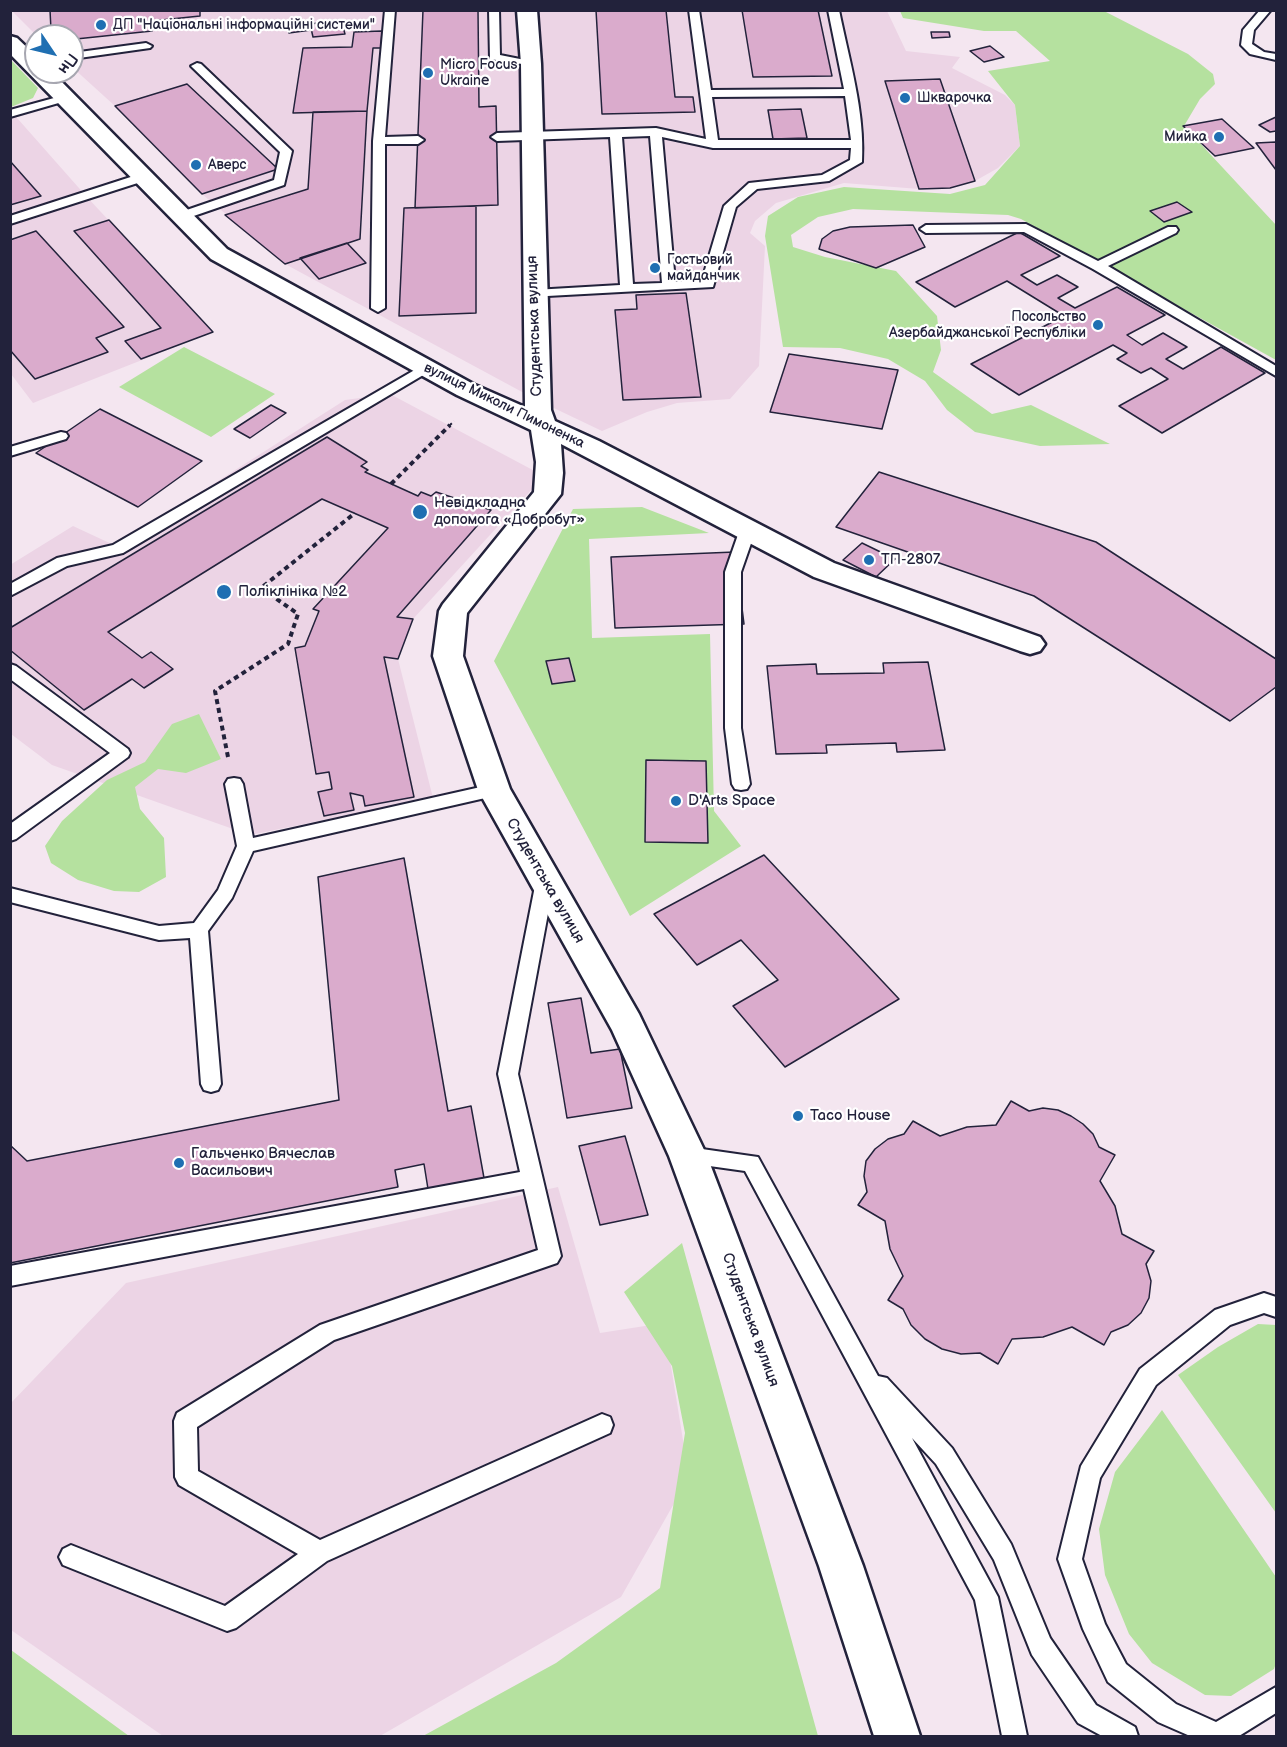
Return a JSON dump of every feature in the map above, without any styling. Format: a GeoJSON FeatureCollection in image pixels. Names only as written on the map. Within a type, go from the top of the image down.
{"type":"FeatureCollection","features":[{"type":"Feature","properties":{"kind":"street","name":"Студентська вулиця"},"geometry":{"type":"LineString","coordinates":[[527,10],[531,64],[538,410],[545,428],[552,471],[548,494],[453,611],[448,657],[494,790],[627,1024],[688,1156],[841,1566],[897,1737]]}},
{"type":"Feature","properties":{"kind":"street","name":"вулиця Миколи Пимоненка"},"geometry":{"type":"LineString","coordinates":[[10,42],[24,55]]}},
{"type":"Feature","properties":{"kind":"street","name":"вулиця Миколи Пимоненка"},"geometry":{"type":"LineString","coordinates":[[52,84],[219,254],[425,368],[545,428],[590,447],[824,570],[1030,644]]}},
{"type":"Feature","properties":{"kind":"lane"},"geometry":{"type":"LineString","coordinates":[[378,308],[379,141],[390,10]]}},
{"type":"Feature","properties":{"kind":"lane"},"geometry":{"type":"LineString","coordinates":[[494,10],[494,57],[531,64]]}},
{"type":"Feature","properties":{"kind":"lane"},"geometry":{"type":"LineString","coordinates":[[694,10],[713,144]]}},
{"type":"Feature","properties":{"kind":"lane"},"geometry":{"type":"LineString","coordinates":[[534,294],[708,284],[730,206],[753,186],[825,177],[856,162],[857,144],[850,92],[833,10]]}},
{"type":"Feature","properties":{"kind":"lane"},"geometry":{"type":"LineString","coordinates":[[1266,10],[1247,33],[1246,41],[1251,50],[1259,55],[1276,57]]}},
{"type":"Feature","properties":{"kind":"lane"},"geometry":{"type":"LineString","coordinates":[[84,54],[146,46]]}},
{"type":"Feature","properties":{"kind":"lane"},"geometry":{"type":"LineString","coordinates":[[182,216],[280,182],[286,151],[197,66]]}},
{"type":"Feature","properties":{"kind":"lane"},"geometry":{"type":"LineString","coordinates":[[706,94],[850,92]]}},
{"type":"Feature","properties":{"kind":"lane"},"geometry":{"type":"LineString","coordinates":[[10,114],[65,98]]}},
{"type":"Feature","properties":{"kind":"lane"},"geometry":{"type":"LineString","coordinates":[[497,137],[656,132],[713,144],[857,144]]}},
{"type":"Feature","properties":{"kind":"lane"},"geometry":{"type":"LineString","coordinates":[[656,132],[669,286]]}},
{"type":"Feature","properties":{"kind":"lane"},"geometry":{"type":"LineString","coordinates":[[616,133],[627,288]]}},
{"type":"Feature","properties":{"kind":"lane"},"geometry":{"type":"LineString","coordinates":[[379,141],[418,140]]}},
{"type":"Feature","properties":{"kind":"lane"},"geometry":{"type":"LineString","coordinates":[[10,220],[143,177]]}},
{"type":"Feature","properties":{"kind":"lane"},"geometry":{"type":"LineString","coordinates":[[926,229],[1026,228],[1098,266],[1276,372]]}},
{"type":"Feature","properties":{"kind":"lane"},"geometry":{"type":"LineString","coordinates":[[1098,266],[1172,230]]}},
{"type":"Feature","properties":{"kind":"lane"},"geometry":{"type":"LineString","coordinates":[[10,591],[62,562],[118,549],[425,368]]}},
{"type":"Feature","properties":{"kind":"lane"},"geometry":{"type":"LineString","coordinates":[[10,452],[61,436]]}},
{"type":"Feature","properties":{"kind":"lane"},"geometry":{"type":"LineString","coordinates":[[741,784],[733,728],[732,572],[748,529]]}},
{"type":"Feature","properties":{"kind":"lane"},"geometry":{"type":"LineString","coordinates":[[10,670],[122,753],[10,834]]}},
{"type":"Feature","properties":{"kind":"lane"},"geometry":{"type":"LineString","coordinates":[[211,1084],[199,930],[226,893],[246,846],[234,784]]}},
{"type":"Feature","properties":{"kind":"lane"},"geometry":{"type":"LineString","coordinates":[[246,846],[494,790]]}},
{"type":"Feature","properties":{"kind":"lane"},"geometry":{"type":"LineString","coordinates":[[319,1553],[187,1477],[185,1421],[328,1332],[550,1256],[508,1074],[545,881]]}},
{"type":"Feature","properties":{"kind":"lane"},"geometry":{"type":"LineString","coordinates":[[10,895],[159,933],[199,930]]}},
{"type":"Feature","properties":{"kind":"lane"},"geometry":{"type":"LineString","coordinates":[[688,1156],[751,1163],[986,1597],[1014,1737]]}},
{"type":"Feature","properties":{"kind":"lane"},"geometry":{"type":"LineString","coordinates":[[10,1276],[531,1179]]}},
{"type":"Feature","properties":{"kind":"lane"},"geometry":{"type":"LineString","coordinates":[[1276,1307],[1264,1303],[1223,1317],[1148,1377],[1089,1474],[1070,1559],[1095,1629],[1117,1673],[1167,1713],[1217,1737],[1276,1699]]}},
{"type":"Feature","properties":{"kind":"lane"},"geometry":{"type":"LineString","coordinates":[[860,1365],[944,1456],[1003,1552],[1041,1646],[1087,1714],[1126,1737]]}},
{"type":"Feature","properties":{"kind":"lane"},"geometry":{"type":"LineString","coordinates":[[71,1557],[228,1619],[319,1553],[602,1425]]}},
{"type":"Feature","properties":{"kind":"path"},"geometry":{"type":"LineString","coordinates":[[391,484],[454,421]]}},
{"type":"Feature","properties":{"kind":"path"},"geometry":{"type":"LineString","coordinates":[[234,784],[216,691],[288,644],[298,614],[261,588],[355,513]]}},
{"type":"Feature","properties":{"kind":"shaded area"},"geometry":{"type":"Polygon","coordinates":[[[11,10],[887,11],[906,51],[960,57],[952,68],[1005,95],[1015,105],[1020,146],[998,168],[975,181],[950,188],[919,189],[844,183],[776,203],[755,221],[750,233],[765,246],[759,366],[730,399],[677,403],[647,412],[602,431],[537,400],[285,264],[202,194],[84,78],[84,24],[25,24],[11,10]]]}},
{"type":"Feature","properties":{"kind":"shaded area"},"geometry":{"type":"Polygon","coordinates":[[[10,110],[86,196],[213,332],[33,403],[11,374],[10,110]]]}},
{"type":"Feature","properties":{"kind":"shaded area","name":"Поліклініка №2"},"geometry":{"type":"Polygon","coordinates":[[[390,394],[544,476],[413,619],[398,659],[433,798],[250,835],[52,765],[11,734],[10,565],[73,526],[116,546],[345,400],[390,394]]]}},
{"type":"Feature","properties":{"kind":"shaded area"},"geometry":{"type":"Polygon","coordinates":[[[558,1187],[600,1333],[664,1323],[689,1477],[621,1597],[380,1736],[163,1736],[11,1630],[10,1404],[126,1283],[558,1187]]]}},
{"type":"Feature","properties":{"kind":"green space"},"geometry":{"type":"Polygon","coordinates":[[[900,11],[1104,11],[1188,54],[1213,74],[1215,84],[1200,99],[1184,126],[1276,225],[1276,360],[1021,219],[1008,215],[853,209],[818,217],[791,235],[793,247],[825,257],[896,271],[937,316],[941,350],[933,372],[992,414],[1031,405],[1110,444],[1040,446],[975,432],[947,410],[925,381],[888,359],[840,348],[783,347],[765,236],[768,216],[798,197],[844,187],[950,194],[985,185],[1020,146],[1015,105],[988,71],[1050,61],[1016,31],[984,31],[903,18],[900,11]]]}},
{"type":"Feature","properties":{"kind":"green space"},"geometry":{"type":"Polygon","coordinates":[[[10,59],[24,74],[24,84],[34,84],[38,88],[33,98],[11,107],[10,59]]]}},
{"type":"Feature","properties":{"kind":"green space"},"geometry":{"type":"Polygon","coordinates":[[[184,347],[275,394],[211,437],[119,387],[184,347]]]}},
{"type":"Feature","properties":{"kind":"green space"},"geometry":{"type":"Polygon","coordinates":[[[642,507],[709,533],[589,539],[592,638],[710,634],[714,811],[741,846],[630,916],[494,661],[573,509],[642,507]]]}},
{"type":"Feature","properties":{"kind":"green space"},"geometry":{"type":"Polygon","coordinates":[[[199,714],[221,759],[186,773],[158,769],[135,787],[140,809],[164,838],[166,877],[139,892],[114,891],[78,880],[51,863],[45,846],[62,821],[107,780],[145,762],[172,724],[199,714]]]}},
{"type":"Feature","properties":{"kind":"green space"},"geometry":{"type":"Polygon","coordinates":[[[682,1243],[818,1736],[423,1736],[556,1663],[660,1588],[685,1433],[672,1366],[624,1292],[682,1243]]]}},
{"type":"Feature","properties":{"kind":"green space"},"geometry":{"type":"Polygon","coordinates":[[[1258,1324],[1276,1325],[1276,1513],[1178,1375],[1218,1347],[1258,1324]]]}},
{"type":"Feature","properties":{"kind":"green space"},"geometry":{"type":"Polygon","coordinates":[[[1162,1410],[1276,1577],[1276,1663],[1274,1669],[1231,1696],[1205,1695],[1152,1663],[1129,1634],[1105,1575],[1099,1529],[1115,1472],[1162,1410]]]}},
{"type":"Feature","properties":{"kind":"green space"},"geometry":{"type":"Polygon","coordinates":[[[11,1650],[129,1736],[11,1736],[11,1650]]]}},
{"type":"Feature","properties":{"kind":"building","name":"ДП \"Національні інформаційні системи\""},"geometry":{"type":"Polygon","coordinates":[[[50,10],[200,10],[200,16],[152,21],[152,31],[84,38],[84,24],[51,24],[50,10]]]}},
{"type":"Feature","properties":{"kind":"building"},"geometry":{"type":"Polygon","coordinates":[[[423,10],[478,10],[479,107],[496,106],[498,205],[415,208],[423,10]]]}},
{"type":"Feature","properties":{"kind":"building"},"geometry":{"type":"Polygon","coordinates":[[[596,10],[666,10],[675,97],[693,97],[695,112],[602,114],[596,10]]]}},
{"type":"Feature","properties":{"kind":"building"},"geometry":{"type":"Polygon","coordinates":[[[742,10],[818,10],[832,76],[753,77],[742,10]]]}},
{"type":"Feature","properties":{"kind":"building"},"geometry":{"type":"Polygon","coordinates":[[[341,20],[345,34],[313,37],[310,24],[341,20]]]}},
{"type":"Feature","properties":{"kind":"building"},"geometry":{"type":"Polygon","coordinates":[[[308,21],[311,30],[289,33],[286,24],[308,21]]]}},
{"type":"Feature","properties":{"kind":"building"},"geometry":{"type":"Polygon","coordinates":[[[382,31],[381,48],[373,48],[367,111],[293,113],[303,48],[352,47],[354,32],[382,31]]]}},
{"type":"Feature","properties":{"kind":"building"},"geometry":{"type":"Polygon","coordinates":[[[931,32],[949,32],[950,37],[932,38],[931,32]]]}},
{"type":"Feature","properties":{"kind":"building"},"geometry":{"type":"Polygon","coordinates":[[[990,46],[1004,57],[984,62],[970,51],[990,46]]]}},
{"type":"Feature","properties":{"kind":"building"},"geometry":{"type":"Polygon","coordinates":[[[940,79],[975,181],[950,188],[919,189],[885,81],[940,79]]]}},
{"type":"Feature","properties":{"kind":"building"},"geometry":{"type":"Polygon","coordinates":[[[187,84],[278,169],[202,194],[115,106],[187,84]]]}},
{"type":"Feature","properties":{"kind":"building"},"geometry":{"type":"Polygon","coordinates":[[[801,109],[807,138],[773,139],[768,110],[801,109]]]}},
{"type":"Feature","properties":{"kind":"building"},"geometry":{"type":"Polygon","coordinates":[[[367,111],[360,239],[285,264],[225,215],[308,189],[313,112],[367,111]]]}},
{"type":"Feature","properties":{"kind":"building"},"geometry":{"type":"Polygon","coordinates":[[[1276,117],[1276,131],[1270,132],[1259,125],[1276,117]]]}},
{"type":"Feature","properties":{"kind":"building","name":"Мийка"},"geometry":{"type":"Polygon","coordinates":[[[1222,119],[1254,148],[1215,156],[1183,126],[1222,119]]]}},
{"type":"Feature","properties":{"kind":"building"},"geometry":{"type":"Polygon","coordinates":[[[1276,142],[1276,170],[1256,143],[1276,142]]]}},
{"type":"Feature","properties":{"kind":"building"},"geometry":{"type":"Polygon","coordinates":[[[10,161],[33,187],[41,196],[10,205],[10,161]]]}},
{"type":"Feature","properties":{"kind":"building"},"geometry":{"type":"Polygon","coordinates":[[[1177,202],[1192,212],[1164,222],[1150,211],[1177,202]]]}},
{"type":"Feature","properties":{"kind":"building"},"geometry":{"type":"Polygon","coordinates":[[[476,206],[476,313],[399,316],[404,208],[476,206]]]}},
{"type":"Feature","properties":{"kind":"building"},"geometry":{"type":"Polygon","coordinates":[[[109,220],[213,332],[141,359],[125,341],[161,328],[74,231],[109,220]]]}},
{"type":"Feature","properties":{"kind":"building"},"geometry":{"type":"Polygon","coordinates":[[[913,225],[925,247],[876,268],[819,249],[822,239],[833,231],[850,227],[913,225]]]}},
{"type":"Feature","properties":{"kind":"building"},"geometry":{"type":"Polygon","coordinates":[[[36,231],[124,327],[96,338],[108,352],[35,379],[10,350],[10,240],[36,231]]]}},
{"type":"Feature","properties":{"kind":"building","name":"Посольство Азербайджанської Республіки"},"geometry":{"type":"Polygon","coordinates":[[[1019,232],[1060,256],[1021,275],[1037,285],[1057,275],[1078,287],[1058,298],[1075,308],[1117,287],[1165,315],[1127,335],[1142,345],[1163,333],[1187,347],[1166,359],[1183,369],[1221,347],[1265,373],[1162,433],[1119,406],[1168,379],[1151,368],[1141,373],[1117,359],[1127,353],[1113,345],[1019,395],[971,364],[1064,316],[1007,281],[955,307],[916,282],[1019,232]]]}},
{"type":"Feature","properties":{"kind":"building"},"geometry":{"type":"Polygon","coordinates":[[[347,243],[366,263],[319,279],[300,258],[347,243]]]}},
{"type":"Feature","properties":{"kind":"building"},"geometry":{"type":"Polygon","coordinates":[[[686,293],[701,397],[623,400],[615,310],[637,309],[636,295],[686,293]]]}},
{"type":"Feature","properties":{"kind":"building"},"geometry":{"type":"Polygon","coordinates":[[[789,354],[898,370],[882,429],[770,412],[789,354]]]}},
{"type":"Feature","properties":{"kind":"building"},"geometry":{"type":"Polygon","coordinates":[[[271,405],[286,413],[250,438],[234,429],[271,405]]]}},
{"type":"Feature","properties":{"kind":"building"},"geometry":{"type":"Polygon","coordinates":[[[100,409],[202,461],[138,507],[36,453],[100,409]]]}},
{"type":"Feature","properties":{"kind":"building"},"geometry":{"type":"Polygon","coordinates":[[[327,437],[367,462],[361,466],[368,470],[365,472],[418,496],[421,492],[431,496],[436,492],[491,510],[397,617],[413,619],[398,659],[384,657],[414,797],[365,806],[363,796],[350,793],[354,810],[324,816],[318,792],[332,789],[329,772],[316,774],[295,648],[305,646],[319,611],[313,609],[388,528],[322,499],[108,632],[142,658],[151,652],[173,669],[144,688],[132,679],[84,710],[10,650],[10,628],[327,437]]]}},
{"type":"Feature","properties":{"kind":"building"},"geometry":{"type":"Polygon","coordinates":[[[879,472],[1096,542],[1276,659],[1276,687],[1230,721],[1034,596],[836,527],[879,472]]]}},
{"type":"Feature","properties":{"kind":"building","name":"ТП-2807"},"geometry":{"type":"Polygon","coordinates":[[[862,543],[895,559],[876,577],[843,560],[862,543]]]}},
{"type":"Feature","properties":{"kind":"building"},"geometry":{"type":"Polygon","coordinates":[[[735,552],[744,624],[615,628],[611,557],[735,552]]]}},
{"type":"Feature","properties":{"kind":"building"},"geometry":{"type":"Polygon","coordinates":[[[569,658],[575,681],[552,684],[546,661],[569,658]]]}},
{"type":"Feature","properties":{"kind":"building"},"geometry":{"type":"Polygon","coordinates":[[[928,662],[945,750],[897,752],[896,743],[826,745],[827,753],[776,754],[767,666],[816,664],[817,674],[884,673],[883,663],[928,662]]]}},
{"type":"Feature","properties":{"kind":"building","name":"D'Arts Space"},"geometry":{"type":"Polygon","coordinates":[[[646,760],[706,761],[708,843],[645,842],[646,760]]]}},
{"type":"Feature","properties":{"kind":"building"},"geometry":{"type":"Polygon","coordinates":[[[764,855],[899,999],[785,1067],[733,1006],[778,980],[741,940],[697,965],[654,914],[764,855]]]}},
{"type":"Feature","properties":{"kind":"building"},"geometry":{"type":"Polygon","coordinates":[[[404,858],[448,1111],[471,1106],[484,1178],[428,1189],[424,1164],[395,1170],[398,1187],[10,1263],[10,1145],[27,1161],[339,1100],[318,877],[404,858]]]}},
{"type":"Feature","properties":{"kind":"building"},"geometry":{"type":"Polygon","coordinates":[[[581,998],[591,1053],[620,1049],[632,1108],[567,1118],[548,1003],[581,998]]]}},
{"type":"Feature","properties":{"kind":"building"},"geometry":{"type":"Polygon","coordinates":[[[1011,1101],[1029,1111],[1043,1108],[1058,1110],[1071,1116],[1093,1134],[1099,1147],[1115,1155],[1100,1181],[1115,1206],[1122,1234],[1154,1251],[1146,1264],[1151,1281],[1149,1298],[1141,1313],[1128,1325],[1111,1332],[1104,1345],[1072,1327],[1043,1337],[1012,1339],[998,1364],[980,1353],[961,1354],[942,1349],[925,1339],[911,1325],[903,1309],[888,1300],[903,1276],[890,1249],[885,1221],[858,1205],[867,1192],[864,1176],[866,1161],[875,1149],[888,1139],[904,1134],[913,1121],[940,1136],[967,1127],[996,1125],[1011,1101]]]}},
{"type":"Feature","properties":{"kind":"building"},"geometry":{"type":"Polygon","coordinates":[[[625,1136],[648,1215],[600,1225],[579,1146],[625,1136]]]}},
{"type":"Feature","properties":{"kind":"place","name":"ДП \"Національні інформаційні системи\""},"geometry":{"type":"Point","coordinates":[101,25]}},
{"type":"Feature","properties":{"kind":"place","name":"Micro Focus Ukraine"},"geometry":{"type":"Point","coordinates":[428,73]}},
{"type":"Feature","properties":{"kind":"place","name":"Шкварочка"},"geometry":{"type":"Point","coordinates":[905,98]}},
{"type":"Feature","properties":{"kind":"place","name":"Мийка"},"geometry":{"type":"Point","coordinates":[1219,137]}},
{"type":"Feature","properties":{"kind":"place","name":"Аверс"},"geometry":{"type":"Point","coordinates":[196,165]}},
{"type":"Feature","properties":{"kind":"place","name":"Гостьовий майданчик"},"geometry":{"type":"Point","coordinates":[655,268]}},
{"type":"Feature","properties":{"kind":"place","name":"Посольство Азербайджанської Республіки"},"geometry":{"type":"Point","coordinates":[1098,325]}},
{"type":"Feature","properties":{"kind":"place","name":"Невідкладна допомога «Добробут»"},"geometry":{"type":"Point","coordinates":[420,512]}},
{"type":"Feature","properties":{"kind":"place","name":"ТП-2807"},"geometry":{"type":"Point","coordinates":[869,560]}},
{"type":"Feature","properties":{"kind":"place","name":"Поліклініка №2"},"geometry":{"type":"Point","coordinates":[224,592]}},
{"type":"Feature","properties":{"kind":"place","name":"D'Arts Space"},"geometry":{"type":"Point","coordinates":[676,801]}},
{"type":"Feature","properties":{"kind":"place","name":"Taco House"},"geometry":{"type":"Point","coordinates":[798,1116]}},
{"type":"Feature","properties":{"kind":"place","name":"Гальченко Вячеслав Васильович"},"geometry":{"type":"Point","coordinates":[179,1163]}}]}
